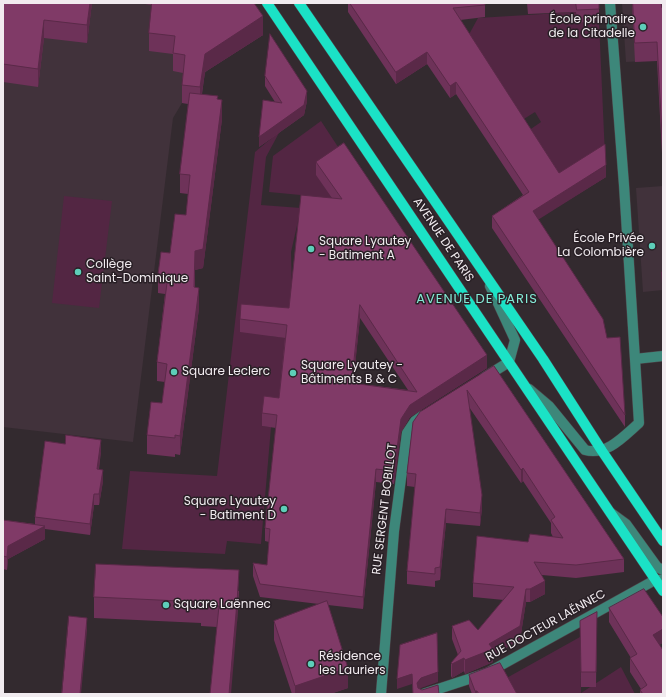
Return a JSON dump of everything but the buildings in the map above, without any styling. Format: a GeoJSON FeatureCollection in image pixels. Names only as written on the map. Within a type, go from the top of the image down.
{"type":"FeatureCollection","features":[{"type":"Feature","properties":{"kind":"main road","name":"AVENUE DE PARIS"},"geometry":{"type":"LineString","coordinates":[[267,3],[611,514],[659,580],[663,591]]}},
{"type":"Feature","properties":{"kind":"main road","name":"AVENUE DE PARIS"},"geometry":{"type":"LineString","coordinates":[[299,3],[543,359],[602,451],[663,541]]}},
{"type":"Feature","properties":{"kind":"street"},"geometry":{"type":"LineString","coordinates":[[525,386],[549,406],[585,450],[594,452],[602,451],[623,438],[639,423],[610,3]]}},
{"type":"Feature","properties":{"kind":"street"},"geometry":{"type":"LineString","coordinates":[[476,382],[509,362],[515,340],[481,269]]}},
{"type":"Feature","properties":{"kind":"street"},"geometry":{"type":"LineString","coordinates":[[635,359],[663,356]]}},
{"type":"Feature","properties":{"kind":"street","name":"RUE SERGENT BOBILLOT"},"geometry":{"type":"LineString","coordinates":[[381,694],[394,531],[407,433],[415,421],[432,409]]}},
{"type":"Feature","properties":{"kind":"street"},"geometry":{"type":"LineString","coordinates":[[611,514],[626,524],[657,567],[663,570]]}},
{"type":"Feature","properties":{"kind":"street","name":"RUE DOCTEUR LAËNNEC"},"geometry":{"type":"LineString","coordinates":[[423,694],[487,673],[659,580]]}},
{"type":"Feature","properties":{"kind":"shaded area","name":"Collège Saint-Dominique"},"geometry":{"type":"Polygon","coordinates":[[[3,3],[242,3],[263,35],[208,70],[204,74],[200,105],[182,103],[173,118],[133,442],[3,427],[3,3]]]}},
{"type":"Feature","properties":{"kind":"shaded area","name":"École primaire de la Citadelle"},"geometry":{"type":"Polygon","coordinates":[[[622,3],[663,3],[663,60],[626,62],[622,3]]]}},
{"type":"Feature","properties":{"kind":"shaded area"},"geometry":{"type":"Polygon","coordinates":[[[576,12],[577,23],[599,21],[605,156],[559,184],[525,133],[541,122],[535,112],[519,122],[466,40],[478,18],[576,12]]]}},
{"type":"Feature","properties":{"kind":"shaded area"},"geometry":{"type":"Polygon","coordinates":[[[321,121],[344,156],[332,198],[269,192],[273,156],[321,121]]]}},
{"type":"Feature","properties":{"kind":"shaded area"},"geometry":{"type":"Polygon","coordinates":[[[280,131],[266,157],[261,205],[301,208],[291,252],[292,291],[289,321],[271,336],[287,338],[279,411],[262,426],[271,427],[261,544],[227,541],[225,554],[122,549],[130,471],[217,476],[255,152],[280,131]]]}},
{"type":"Feature","properties":{"kind":"shaded area","name":"École Privée La Colombière"},"geometry":{"type":"Polygon","coordinates":[[[663,186],[663,290],[643,292],[636,188],[663,186]]]}},
{"type":"Feature","properties":{"kind":"shaded area"},"geometry":{"type":"Polygon","coordinates":[[[64,196],[112,201],[99,308],[52,303],[64,196]]]}},
{"type":"Feature","properties":{"kind":"shaded area"},"geometry":{"type":"Polygon","coordinates":[[[580,637],[581,693],[621,667],[635,694],[511,694],[503,680],[580,637]]]}},
{"type":"Feature","properties":{"kind":"place","name":"École primaire de la Citadelle"},"geometry":{"type":"Point","coordinates":[643,27]}},
{"type":"Feature","properties":{"kind":"place","name":"École Privée La Colombière"},"geometry":{"type":"Point","coordinates":[652,246]}},
{"type":"Feature","properties":{"kind":"place","name":"Square Lyautey - Batiment A"},"geometry":{"type":"Point","coordinates":[311,249]}},
{"type":"Feature","properties":{"kind":"place","name":"Collège Saint-Dominique"},"geometry":{"type":"Point","coordinates":[78,272]}},
{"type":"Feature","properties":{"kind":"place","name":"Square Leclerc"},"geometry":{"type":"Point","coordinates":[174,372]}},
{"type":"Feature","properties":{"kind":"place","name":"Square Lyautey - Bâtiments B & C"},"geometry":{"type":"Point","coordinates":[293,373]}},
{"type":"Feature","properties":{"kind":"place","name":"Square Lyautey - Batiment D"},"geometry":{"type":"Point","coordinates":[284,509]}},
{"type":"Feature","properties":{"kind":"place","name":"Square Laënnec"},"geometry":{"type":"Point","coordinates":[166,605]}},
{"type":"Feature","properties":{"kind":"place","name":"Résidence les Lauriers"},"geometry":{"type":"Point","coordinates":[311,664]}},
{"type":"Feature","properties":{"kind":"district","name":"AVENUE DE PARIS"},"geometry":{"type":"Point","coordinates":[477,300]}}]}
